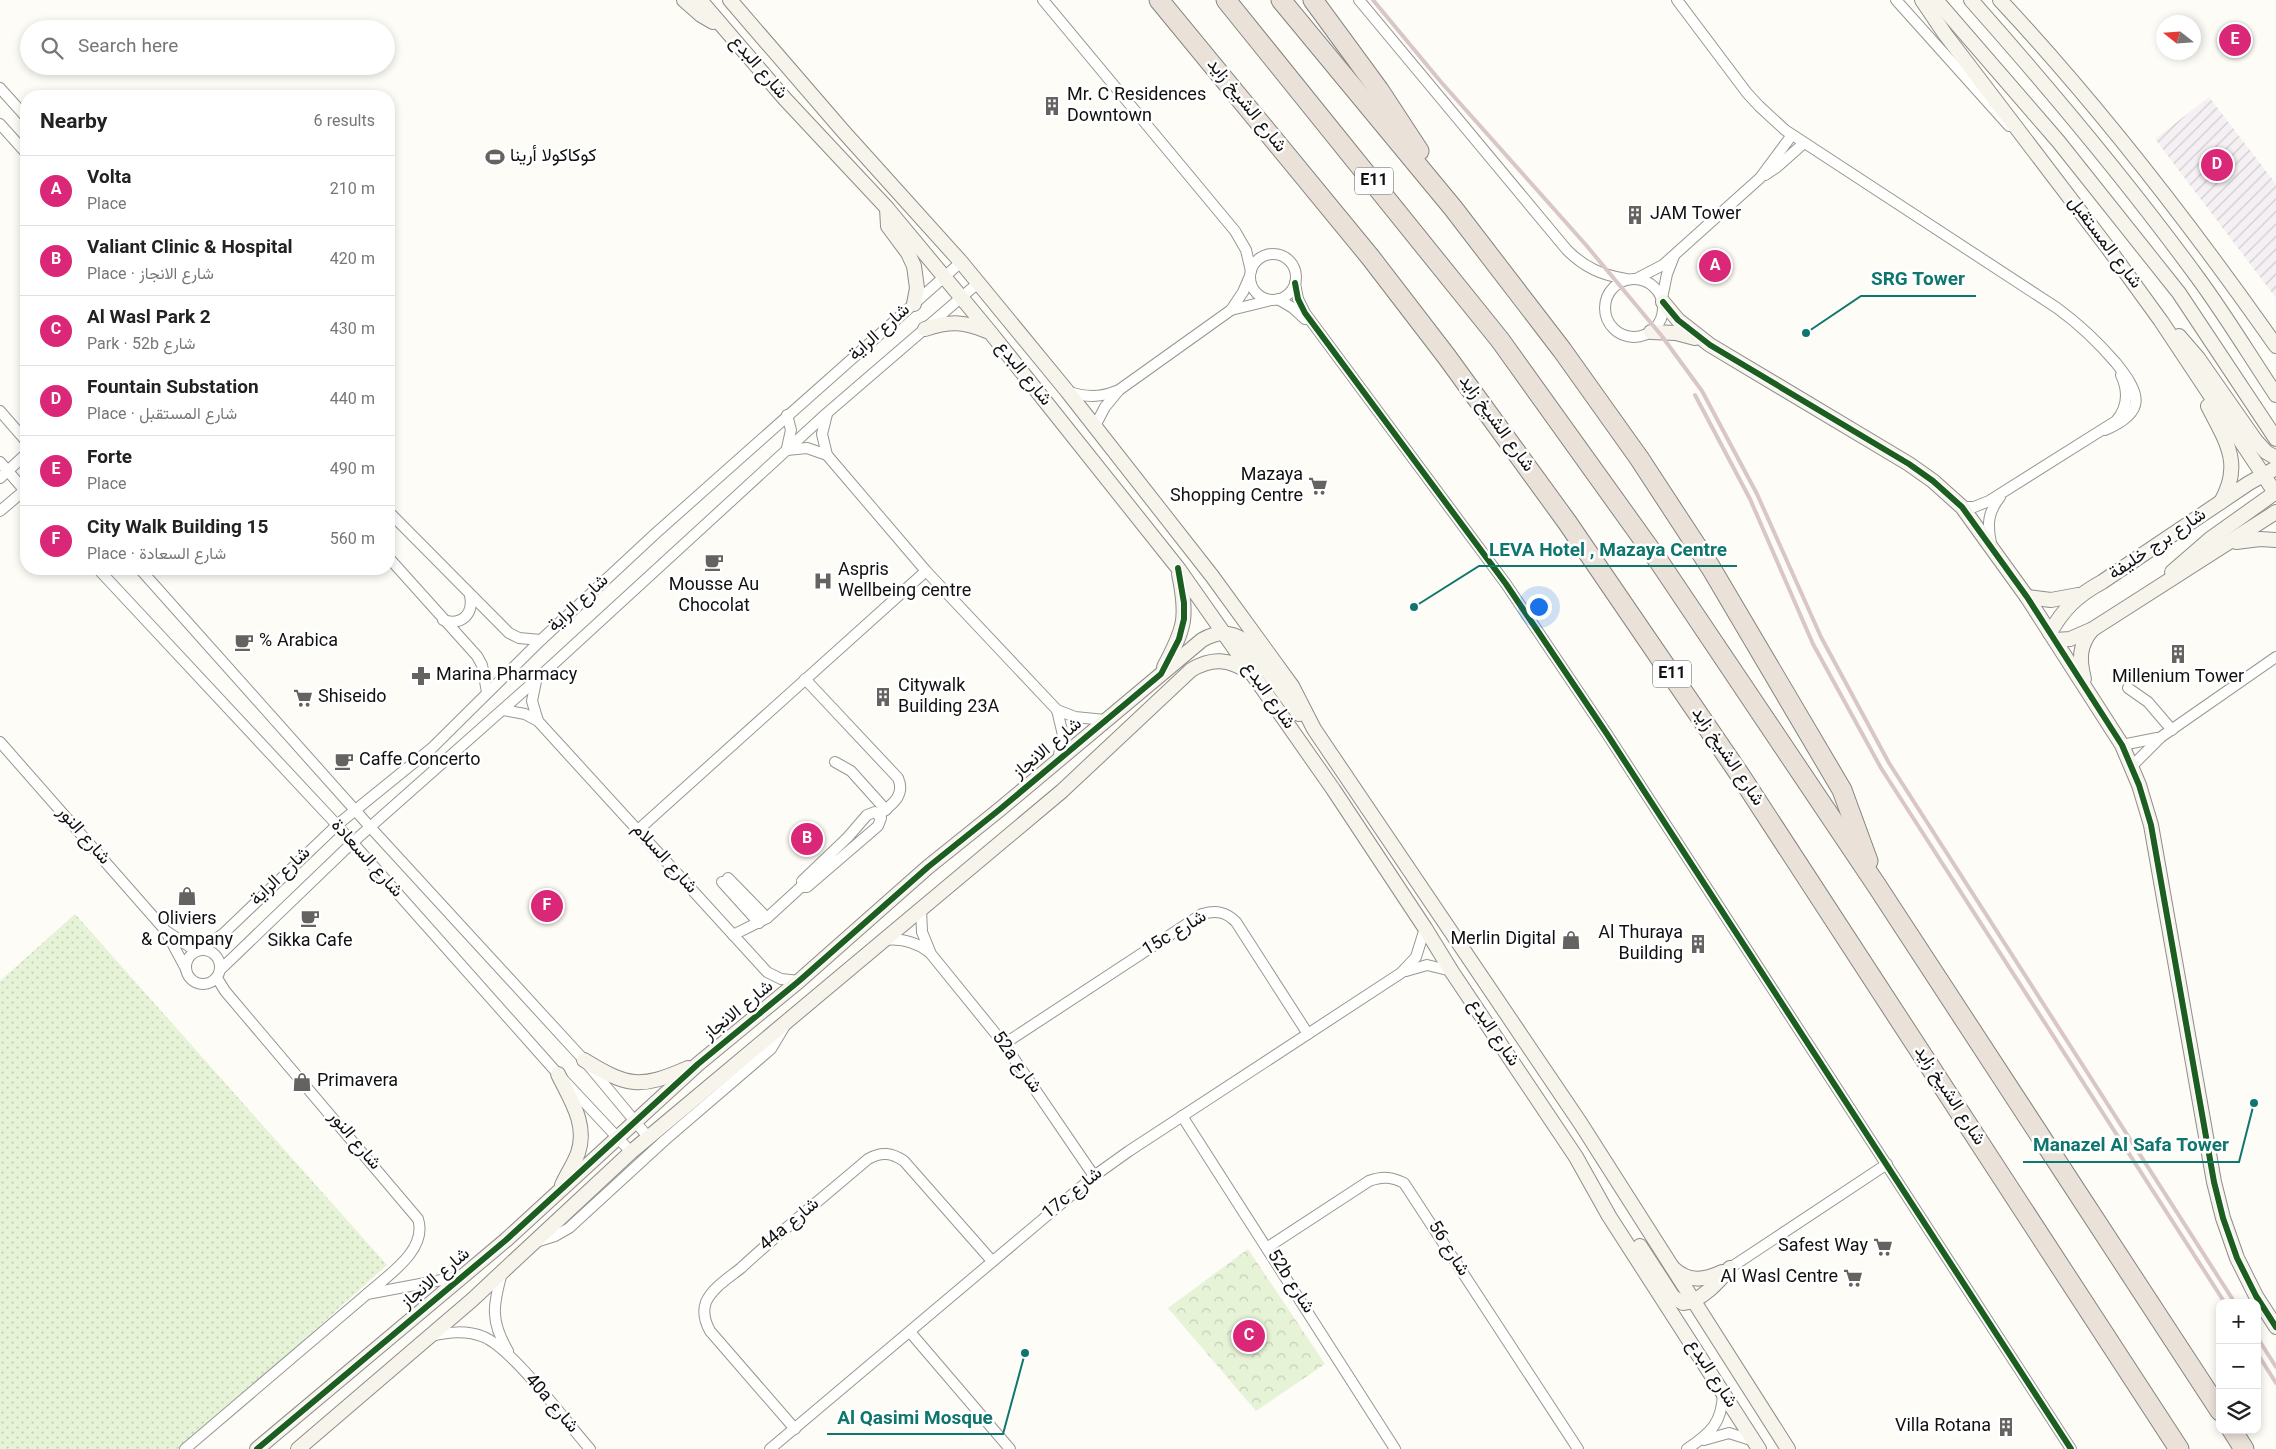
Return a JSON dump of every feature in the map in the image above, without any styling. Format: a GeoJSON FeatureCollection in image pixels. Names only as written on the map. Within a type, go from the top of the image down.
{"type":"FeatureCollection","features":[{"type":"Feature","properties":{"kind":"highway","name":"شارع الشيخ زايد"},"geometry":{"type":"LineString","coordinates":[[1159,0],[1371,258],[1447,357],[1573,529],[1740,775],[2179,1449]]}},
{"type":"Feature","properties":{"kind":"highway","name":"E11"},"geometry":{"type":"LineString","coordinates":[[1226,0],[1519,364],[1660,563],[1877,886],[2216,1405]]}},
{"type":"Feature","properties":{"kind":"highway"},"geometry":{"type":"LineString","coordinates":[[1282,0],[1453,208],[1601,404],[1711,568],[1842,790],[1877,886]]}},
{"type":"Feature","properties":{"kind":"highway"},"geometry":{"type":"LineString","coordinates":[[1313,0],[1398,119],[1453,208]]}},
{"type":"Feature","properties":{"kind":"street"},"geometry":{"type":"LineString","coordinates":[[684,0],[702,15],[722,27]]}},
{"type":"Feature","properties":{"kind":"street","name":"شارع البدع"},"geometry":{"type":"LineString","coordinates":[[700,0],[785,99],[887,208],[990,332],[1178,568],[1254,675],[1426,928],[1452,972],[1576,1157],[1610,1216],[1757,1446]]}},
{"type":"Feature","properties":{"kind":"street","name":"شارع البدع"},"geometry":{"type":"LineString","coordinates":[[730,0],[843,131],[961,262],[1095,426],[1223,590],[1292,686],[1314,729],[1581,1124],[1788,1449]]}},
{"type":"Feature","properties":{"kind":"street"},"geometry":{"type":"LineString","coordinates":[[1042,0],[1235,231],[1246,250],[1252,287],[1256,292],[1294,308],[1319,330]]}},
{"type":"Feature","properties":{"kind":"street"},"geometry":{"type":"LineString","coordinates":[[1359,0],[1567,250],[1578,262],[1592,271],[1626,279],[1638,278],[1662,265],[1760,178],[1777,167],[1804,143]]}},
{"type":"Feature","properties":{"kind":"street"},"geometry":{"type":"LineString","coordinates":[[1677,0],[1759,106],[1792,135],[2057,308],[2083,328],[2117,365],[2125,382],[2127,399],[2121,415],[2105,430],[2004,492],[1974,507],[1962,507]]}},
{"type":"Feature","properties":{"kind":"street"},"geometry":{"type":"LineString","coordinates":[[1896,0],[1984,100],[2035,152]]}},
{"type":"Feature","properties":{"kind":"street","name":"شارع المستقبل"},"geometry":{"type":"LineString","coordinates":[[1922,0],[1945,34],[2161,322],[2198,377],[2270,474],[2276,493]]}},
{"type":"Feature","properties":{"kind":"street","name":"شارع المستقبل"},"geometry":{"type":"LineString","coordinates":[[1936,0],[2058,141],[2179,293],[2276,439]]}},
{"type":"Feature","properties":{"kind":"street"},"geometry":{"type":"LineString","coordinates":[[1970,0],[2084,133],[2199,279],[2276,395]]}},
{"type":"Feature","properties":{"kind":"street"},"geometry":{"type":"LineString","coordinates":[[2000,0],[2079,90],[2206,246],[2276,346]]}},
{"type":"Feature","properties":{"kind":"street"},"geometry":{"type":"LineString","coordinates":[[0,88],[20,110]]}},
{"type":"Feature","properties":{"kind":"street"},"geometry":{"type":"LineString","coordinates":[[0,124],[20,146]]}},
{"type":"Feature","properties":{"kind":"street"},"geometry":{"type":"LineString","coordinates":[[1760,178],[1792,135]]}},
{"type":"Feature","properties":{"kind":"street"},"geometry":{"type":"LineString","coordinates":[[887,208],[888,226],[908,253],[914,266],[917,288],[914,304]]}},
{"type":"Feature","properties":{"kind":"street"},"geometry":{"type":"LineString","coordinates":[[1626,279],[1617,283],[1608,295],[1605,310],[1608,320],[1614,328],[1627,336],[1642,336],[1651,332],[1662,319],[1667,274],[1676,252]]}},
{"type":"Feature","properties":{"kind":"street"},"geometry":{"type":"LineString","coordinates":[[1095,426],[1105,407],[1119,390],[1231,310],[1243,292],[1250,274],[1261,257],[1279,254],[1290,260],[1296,271],[1295,283],[1300,304],[1506,584],[1607,734],[2071,1449]]}},
{"type":"Feature","properties":{"kind":"street","name":"شارع الراية"},"geometry":{"type":"LineString","coordinates":[[199,951],[224,933],[337,825],[432,748],[541,640],[787,416],[961,262]]}},
{"type":"Feature","properties":{"kind":"street"},"geometry":{"type":"LineString","coordinates":[[1638,278],[1649,282],[1657,288],[1663,300],[1678,320],[1710,345],[1909,464],[1962,507],[2027,597],[2122,745],[2146,805],[2154,839],[2214,1182],[2221,1212],[2246,1277],[2276,1326]]}},
{"type":"Feature","properties":{"kind":"street","name":"شارع الراية"},"geometry":{"type":"LineString","coordinates":[[216,977],[352,843],[503,710],[827,412],[978,283]]}},
{"type":"Feature","properties":{"kind":"street"},"geometry":{"type":"LineString","coordinates":[[1231,310],[1274,300],[1288,294],[1295,283]]}},
{"type":"Feature","properties":{"kind":"street"},"geometry":{"type":"LineString","coordinates":[[925,329],[942,323],[960,322],[990,332]]}},
{"type":"Feature","properties":{"kind":"street"},"geometry":{"type":"LineString","coordinates":[[2161,322],[2190,348],[2256,441],[2266,452],[2276,458]]}},
{"type":"Feature","properties":{"kind":"street"},"geometry":{"type":"LineString","coordinates":[[1651,332],[1687,336],[1710,345]]}},
{"type":"Feature","properties":{"kind":"street"},"geometry":{"type":"LineString","coordinates":[[2198,377],[2206,402],[2226,440],[2232,461],[2228,486],[2220,503]]}},
{"type":"Feature","properties":{"kind":"street"},"geometry":{"type":"LineString","coordinates":[[1067,391],[1097,396],[1119,390]]}},
{"type":"Feature","properties":{"kind":"street"},"geometry":{"type":"LineString","coordinates":[[0,410],[20,434]]}},
{"type":"Feature","properties":{"kind":"street"},"geometry":{"type":"LineString","coordinates":[[827,412],[822,434],[827,456]]}},
{"type":"Feature","properties":{"kind":"street"},"geometry":{"type":"LineString","coordinates":[[785,451],[789,444],[791,430],[787,416]]}},
{"type":"Feature","properties":{"kind":"street"},"geometry":{"type":"LineString","coordinates":[[785,451],[807,448],[827,456],[926,571],[1056,710],[1063,735],[1058,760]]}},
{"type":"Feature","properties":{"kind":"street"},"geometry":{"type":"LineString","coordinates":[[4,474],[20,459]]}},
{"type":"Feature","properties":{"kind":"street"},"geometry":{"type":"LineString","coordinates":[[0,462],[4,474],[20,486]]}},
{"type":"Feature","properties":{"kind":"street","name":"شارع برج خليفة"},"geometry":{"type":"LineString","coordinates":[[2276,468],[2270,474],[2220,503],[2081,594],[2063,611],[2053,636],[2070,639],[2093,629],[2220,550],[2276,512]]}},
{"type":"Feature","properties":{"kind":"street"},"geometry":{"type":"LineString","coordinates":[[1991,547],[1987,522],[1994,504],[2004,492]]}},
{"type":"Feature","properties":{"kind":"street"},"geometry":{"type":"LineString","coordinates":[[2150,593],[2197,549],[2276,493]]}},
{"type":"Feature","properties":{"kind":"street"},"geometry":{"type":"LineString","coordinates":[[0,511],[20,495]]}},
{"type":"Feature","properties":{"kind":"street"},"geometry":{"type":"LineString","coordinates":[[395,518],[470,595],[514,636],[541,640]]}},
{"type":"Feature","properties":{"kind":"street"},"geometry":{"type":"LineString","coordinates":[[2220,550],[2249,539],[2276,540]]}},
{"type":"Feature","properties":{"kind":"street"},"geometry":{"type":"LineString","coordinates":[[395,565],[477,656],[482,665],[487,692]]}},
{"type":"Feature","properties":{"kind":"street","name":"شارع الانجاز"},"geometry":{"type":"LineString","coordinates":[[257,1449],[464,1276],[618,1139],[698,1064],[799,981],[928,867],[1161,674],[1179,639],[1184,619],[1184,603],[1178,568]]}},
{"type":"Feature","properties":{"kind":"street"},"geometry":{"type":"LineString","coordinates":[[638,830],[926,571]]}},
{"type":"Feature","properties":{"kind":"street","name":"شارع السعادة"},"geometry":{"type":"LineString","coordinates":[[104,575],[337,825],[558,1074],[631,1152]]}},
{"type":"Feature","properties":{"kind":"street","name":"شارع السعادة"},"geometry":{"type":"LineString","coordinates":[[145,575],[371,828],[584,1060],[648,1137]]}},
{"type":"Feature","properties":{"kind":"street"},"geometry":{"type":"LineString","coordinates":[[2027,597],[2051,600],[2081,594]]}},
{"type":"Feature","properties":{"kind":"street"},"geometry":{"type":"LineString","coordinates":[[443,620],[451,622],[466,617],[470,611],[470,595]]}},
{"type":"Feature","properties":{"kind":"street"},"geometry":{"type":"LineString","coordinates":[[2086,687],[2080,657],[2084,642],[2093,629]]}},
{"type":"Feature","properties":{"kind":"street"},"geometry":{"type":"LineString","coordinates":[[1161,674],[1202,640],[1222,632],[1240,638],[1250,646],[1297,712],[1314,729]]}},
{"type":"Feature","properties":{"kind":"street"},"geometry":{"type":"LineString","coordinates":[[2132,766],[2160,737],[2276,657]]}},
{"type":"Feature","properties":{"kind":"street","name":"شارع الانجاز"},"geometry":{"type":"LineString","coordinates":[[298,1449],[502,1273],[532,1242],[648,1137],[1062,791],[1191,670],[1214,660],[1226,661],[1254,675]]}},
{"type":"Feature","properties":{"kind":"street"},"geometry":{"type":"LineString","coordinates":[[2261,669],[2276,664]]}},
{"type":"Feature","properties":{"kind":"street"},"geometry":{"type":"LineString","coordinates":[[733,935],[763,921],[802,886],[807,887],[878,826],[882,813],[898,797],[901,788],[898,778],[805,679]]}},
{"type":"Feature","properties":{"kind":"street"},"geometry":{"type":"LineString","coordinates":[[536,680],[532,701],[538,721]]}},
{"type":"Feature","properties":{"kind":"street"},"geometry":{"type":"LineString","coordinates":[[2128,688],[2148,702],[2172,730]]}},
{"type":"Feature","properties":{"kind":"street","name":"شارع السلام"},"geometry":{"type":"LineString","coordinates":[[503,710],[524,714],[538,721],[773,977],[799,981]]}},
{"type":"Feature","properties":{"kind":"street"},"geometry":{"type":"LineString","coordinates":[[1056,710],[1085,719],[1106,720]]}},
{"type":"Feature","properties":{"kind":"street"},"geometry":{"type":"LineString","coordinates":[[2122,745],[2160,737]]}},
{"type":"Feature","properties":{"kind":"street","name":"شارع النور"},"geometry":{"type":"LineString","coordinates":[[0,742],[165,930]]}},
{"type":"Feature","properties":{"kind":"street"},"geometry":{"type":"LineString","coordinates":[[835,762],[851,772],[882,813]]}},
{"type":"Feature","properties":{"kind":"street"},"geometry":{"type":"LineString","coordinates":[[725,880],[763,921]]}},
{"type":"Feature","properties":{"kind":"street","name":"52a شارع"},"geometry":{"type":"LineString","coordinates":[[921,909],[922,932],[931,954]]}},
{"type":"Feature","properties":{"kind":"street","name":"15c شارع"},"geometry":{"type":"LineString","coordinates":[[1004,1044],[1202,914],[1212,911],[1221,912],[1236,922],[1308,1034]]}},
{"type":"Feature","properties":{"kind":"street","name":"17c شارع"},"geometry":{"type":"LineString","coordinates":[[770,1449],[1094,1176],[1182,1116],[1401,973],[1416,957],[1426,928]]}},
{"type":"Feature","properties":{"kind":"street"},"geometry":{"type":"LineString","coordinates":[[165,930],[199,951],[212,952],[216,955],[220,965],[216,977],[205,984],[194,982],[165,930]]}},
{"type":"Feature","properties":{"kind":"street","name":"52a شارع"},"geometry":{"type":"LineString","coordinates":[[883,940],[904,940],[919,945],[931,954],[1004,1044],[1094,1176]]}},
{"type":"Feature","properties":{"kind":"street"},"geometry":{"type":"LineString","coordinates":[[186,969],[189,958],[199,951]]}},
{"type":"Feature","properties":{"kind":"street","name":"17c شارع"},"geometry":{"type":"LineString","coordinates":[[1401,973],[1427,965],[1452,972]]}},
{"type":"Feature","properties":{"kind":"street","name":"شارع النور"},"geometry":{"type":"LineString","coordinates":[[185,1449],[367,1294],[415,1249],[421,1232],[415,1214],[224,991],[216,977]]}},
{"type":"Feature","properties":{"kind":"street","name":"شارع الانجاز"},"geometry":{"type":"LineString","coordinates":[[532,1242],[556,1236],[569,1228],[771,1049],[789,1019]]}},
{"type":"Feature","properties":{"kind":"street"},"geometry":{"type":"LineString","coordinates":[[584,1060],[617,1079],[643,1083],[656,1081],[698,1064]]}},
{"type":"Feature","properties":{"kind":"street"},"geometry":{"type":"LineString","coordinates":[[558,1074],[576,1108],[581,1134],[578,1152],[558,1192]]}},
{"type":"Feature","properties":{"kind":"street","name":"52b شارع"},"geometry":{"type":"LineString","coordinates":[[1182,1116],[1268,1247],[1395,1449]]}},
{"type":"Feature","properties":{"kind":"street","name":"44a شارع"},"geometry":{"type":"LineString","coordinates":[[794,1429],[710,1331],[705,1322],[705,1306],[712,1293],[760,1250],[868,1159],[882,1153],[897,1156],[904,1161],[992,1261]]}},
{"type":"Feature","properties":{"kind":"street"},"geometry":{"type":"LineString","coordinates":[[1672,1267],[1686,1277],[1702,1279],[1730,1268],[1887,1164]]}},
{"type":"Feature","properties":{"kind":"street","name":"شارع 56"},"geometry":{"type":"LineString","coordinates":[[1268,1247],[1370,1180],[1387,1177],[1404,1183],[1578,1449]]}},
{"type":"Feature","properties":{"kind":"street"},"geometry":{"type":"LineString","coordinates":[[1610,1216],[1632,1235],[1676,1300],[1683,1303],[1693,1302],[1730,1268]]}},
{"type":"Feature","properties":{"kind":"street","name":"40a شارع"},"geometry":{"type":"LineString","coordinates":[[502,1273],[494,1302],[494,1313],[497,1330],[512,1358]]}},
{"type":"Feature","properties":{"kind":"street"},"geometry":{"type":"LineString","coordinates":[[367,1294],[464,1276]]}},
{"type":"Feature","properties":{"kind":"street","name":"40a شارع"},"geometry":{"type":"LineString","coordinates":[[430,1336],[458,1332],[475,1334],[492,1342],[512,1358],[590,1449]]}},
{"type":"Feature","properties":{"kind":"street"},"geometry":{"type":"LineString","coordinates":[[910,1332],[1010,1449]]}},
{"type":"Feature","properties":{"kind":"street"},"geometry":{"type":"LineString","coordinates":[[1690,1447],[1712,1429],[1719,1419],[1723,1393]]}},
{"type":"Feature","properties":{"kind":"street"},"geometry":{"type":"LineString","coordinates":[[1690,1447],[1717,1435],[1729,1433],[1757,1446]]}},
{"type":"Feature","properties":{"kind":"shaded area"},"geometry":{"type":"Polygon","coordinates":[[[2209,97],[2276,184],[2276,298],[2155,139],[2209,97]]]}},
{"type":"Feature","properties":{"kind":"green space"},"geometry":{"type":"Polygon","coordinates":[[[75,914],[387,1265],[182,1449],[0,1449],[0,981],[75,914]]]}},
{"type":"Feature","properties":{"kind":"green space"},"geometry":{"type":"Polygon","coordinates":[[[1248,1249],[1325,1364],[1256,1411],[1168,1308],[1248,1249]]]}},
{"type":"Feature","properties":{"kind":"railway"},"geometry":{"type":"LineString","coordinates":[[1373,0],[1441,82],[1586,245],[1661,335],[1702,391],[1757,494],[1821,637],[1889,763],[2232,1299]]}},
{"type":"Feature","properties":{"kind":"railway"},"geometry":{"type":"LineString","coordinates":[[1695,395],[1750,499],[1813,644],[1881,768],[2222,1299]]}},
{"type":"Feature","properties":{"kind":"railway"},"geometry":{"type":"LineString","coordinates":[[2261,1343],[2276,1367]]}},
{"type":"Feature","properties":{"kind":"railway"},"geometry":{"type":"LineString","coordinates":[[2261,1359],[2276,1383]]}},
{"type":"Feature","properties":{"kind":"cycle path"},"geometry":{"type":"LineString","coordinates":[[1295,283],[1298,299],[1305,313],[1506,584],[1607,734],[2071,1449]]}},
{"type":"Feature","properties":{"kind":"cycle path"},"geometry":{"type":"LineString","coordinates":[[1663,302],[1678,320],[1710,345],[1909,464],[1933,481],[1962,507],[2027,597],[2122,745],[2139,785],[2151,825],[2214,1182],[2223,1218],[2237,1258],[2256,1296],[2276,1327]]}},
{"type":"Feature","properties":{"kind":"cycle path"},"geometry":{"type":"LineString","coordinates":[[257,1449],[506,1240],[698,1064],[799,981],[928,867],[1161,674],[1179,639],[1184,619],[1184,603],[1178,568]]}},
{"type":"Feature","properties":{"kind":"place","name":"Forte"},"geometry":{"type":"Point","coordinates":[2235,40]}},
{"type":"Feature","properties":{"kind":"place","name":"Mr. C Residences Downtown"},"geometry":{"type":"Point","coordinates":[1052,106]}},
{"type":"Feature","properties":{"kind":"place","name":"كوكاكولا أرينا"},"geometry":{"type":"Point","coordinates":[495,157]}},
{"type":"Feature","properties":{"kind":"place","name":"Fountain Substation"},"geometry":{"type":"Point","coordinates":[2217,165]}},
{"type":"Feature","properties":{"kind":"place","name":"JAM Tower"},"geometry":{"type":"Point","coordinates":[1635,215]}},
{"type":"Feature","properties":{"kind":"place","name":"Volta"},"geometry":{"type":"Point","coordinates":[1715,266]}},
{"type":"Feature","properties":{"kind":"place","name":"SRG Tower"},"geometry":{"type":"Point","coordinates":[1806,333]}},
{"type":"Feature","properties":{"kind":"place","name":"Mazaya Shopping Centre"},"geometry":{"type":"Point","coordinates":[1318,486]}},
{"type":"Feature","properties":{"kind":"place","name":"Mousse Au Chocolat"},"geometry":{"type":"Point","coordinates":[714,562]}},
{"type":"Feature","properties":{"kind":"place","name":"Aspris Wellbeing centre"},"geometry":{"type":"Point","coordinates":[823,581]}},
{"type":"Feature","properties":{"kind":"place","name":"LEVA Hotel , Mazaya Centre"},"geometry":{"type":"Point","coordinates":[1414,607]}},
{"type":"Feature","properties":{"kind":"place","name":"% Arabica"},"geometry":{"type":"Point","coordinates":[244,642]}},
{"type":"Feature","properties":{"kind":"place","name":"Millenium Tower"},"geometry":{"type":"Point","coordinates":[2178,654]}},
{"type":"Feature","properties":{"kind":"place","name":"Marina Pharmacy"},"geometry":{"type":"Point","coordinates":[421,676]}},
{"type":"Feature","properties":{"kind":"place","name":"Citywalk Building 23A"},"geometry":{"type":"Point","coordinates":[883,697]}},
{"type":"Feature","properties":{"kind":"place","name":"Shiseido"},"geometry":{"type":"Point","coordinates":[303,698]}},
{"type":"Feature","properties":{"kind":"place","name":"Caffe Concerto"},"geometry":{"type":"Point","coordinates":[344,761]}},
{"type":"Feature","properties":{"kind":"place","name":"Valiant Clinic & Hospital"},"geometry":{"type":"Point","coordinates":[807,839]}},
{"type":"Feature","properties":{"kind":"place","name":"Oliviers & Company"},"geometry":{"type":"Point","coordinates":[187,896]}},
{"type":"Feature","properties":{"kind":"place","name":"City Walk Building 15"},"geometry":{"type":"Point","coordinates":[547,906]}},
{"type":"Feature","properties":{"kind":"place","name":"Sikka Cafe"},"geometry":{"type":"Point","coordinates":[310,918]}},
{"type":"Feature","properties":{"kind":"place","name":"Merlin Digital"},"geometry":{"type":"Point","coordinates":[1571,940]}},
{"type":"Feature","properties":{"kind":"place","name":"Al Thuraya Building"},"geometry":{"type":"Point","coordinates":[1698,944]}},
{"type":"Feature","properties":{"kind":"place","name":"Primavera"},"geometry":{"type":"Point","coordinates":[302,1082]}},
{"type":"Feature","properties":{"kind":"place","name":"Manazel Al Safa Tower"},"geometry":{"type":"Point","coordinates":[2254,1103]}},
{"type":"Feature","properties":{"kind":"place","name":"Safest Way"},"geometry":{"type":"Point","coordinates":[1883,1247]}},
{"type":"Feature","properties":{"kind":"place","name":"Al Wasl Centre"},"geometry":{"type":"Point","coordinates":[1853,1278]}},
{"type":"Feature","properties":{"kind":"place","name":"Al Wasl Park 2"},"geometry":{"type":"Point","coordinates":[1249,1336]}},
{"type":"Feature","properties":{"kind":"place","name":"Al Qasimi Mosque"},"geometry":{"type":"Point","coordinates":[1025,1353]}},
{"type":"Feature","properties":{"kind":"place","name":"Villa Rotana"},"geometry":{"type":"Point","coordinates":[2006,1427]}}]}
